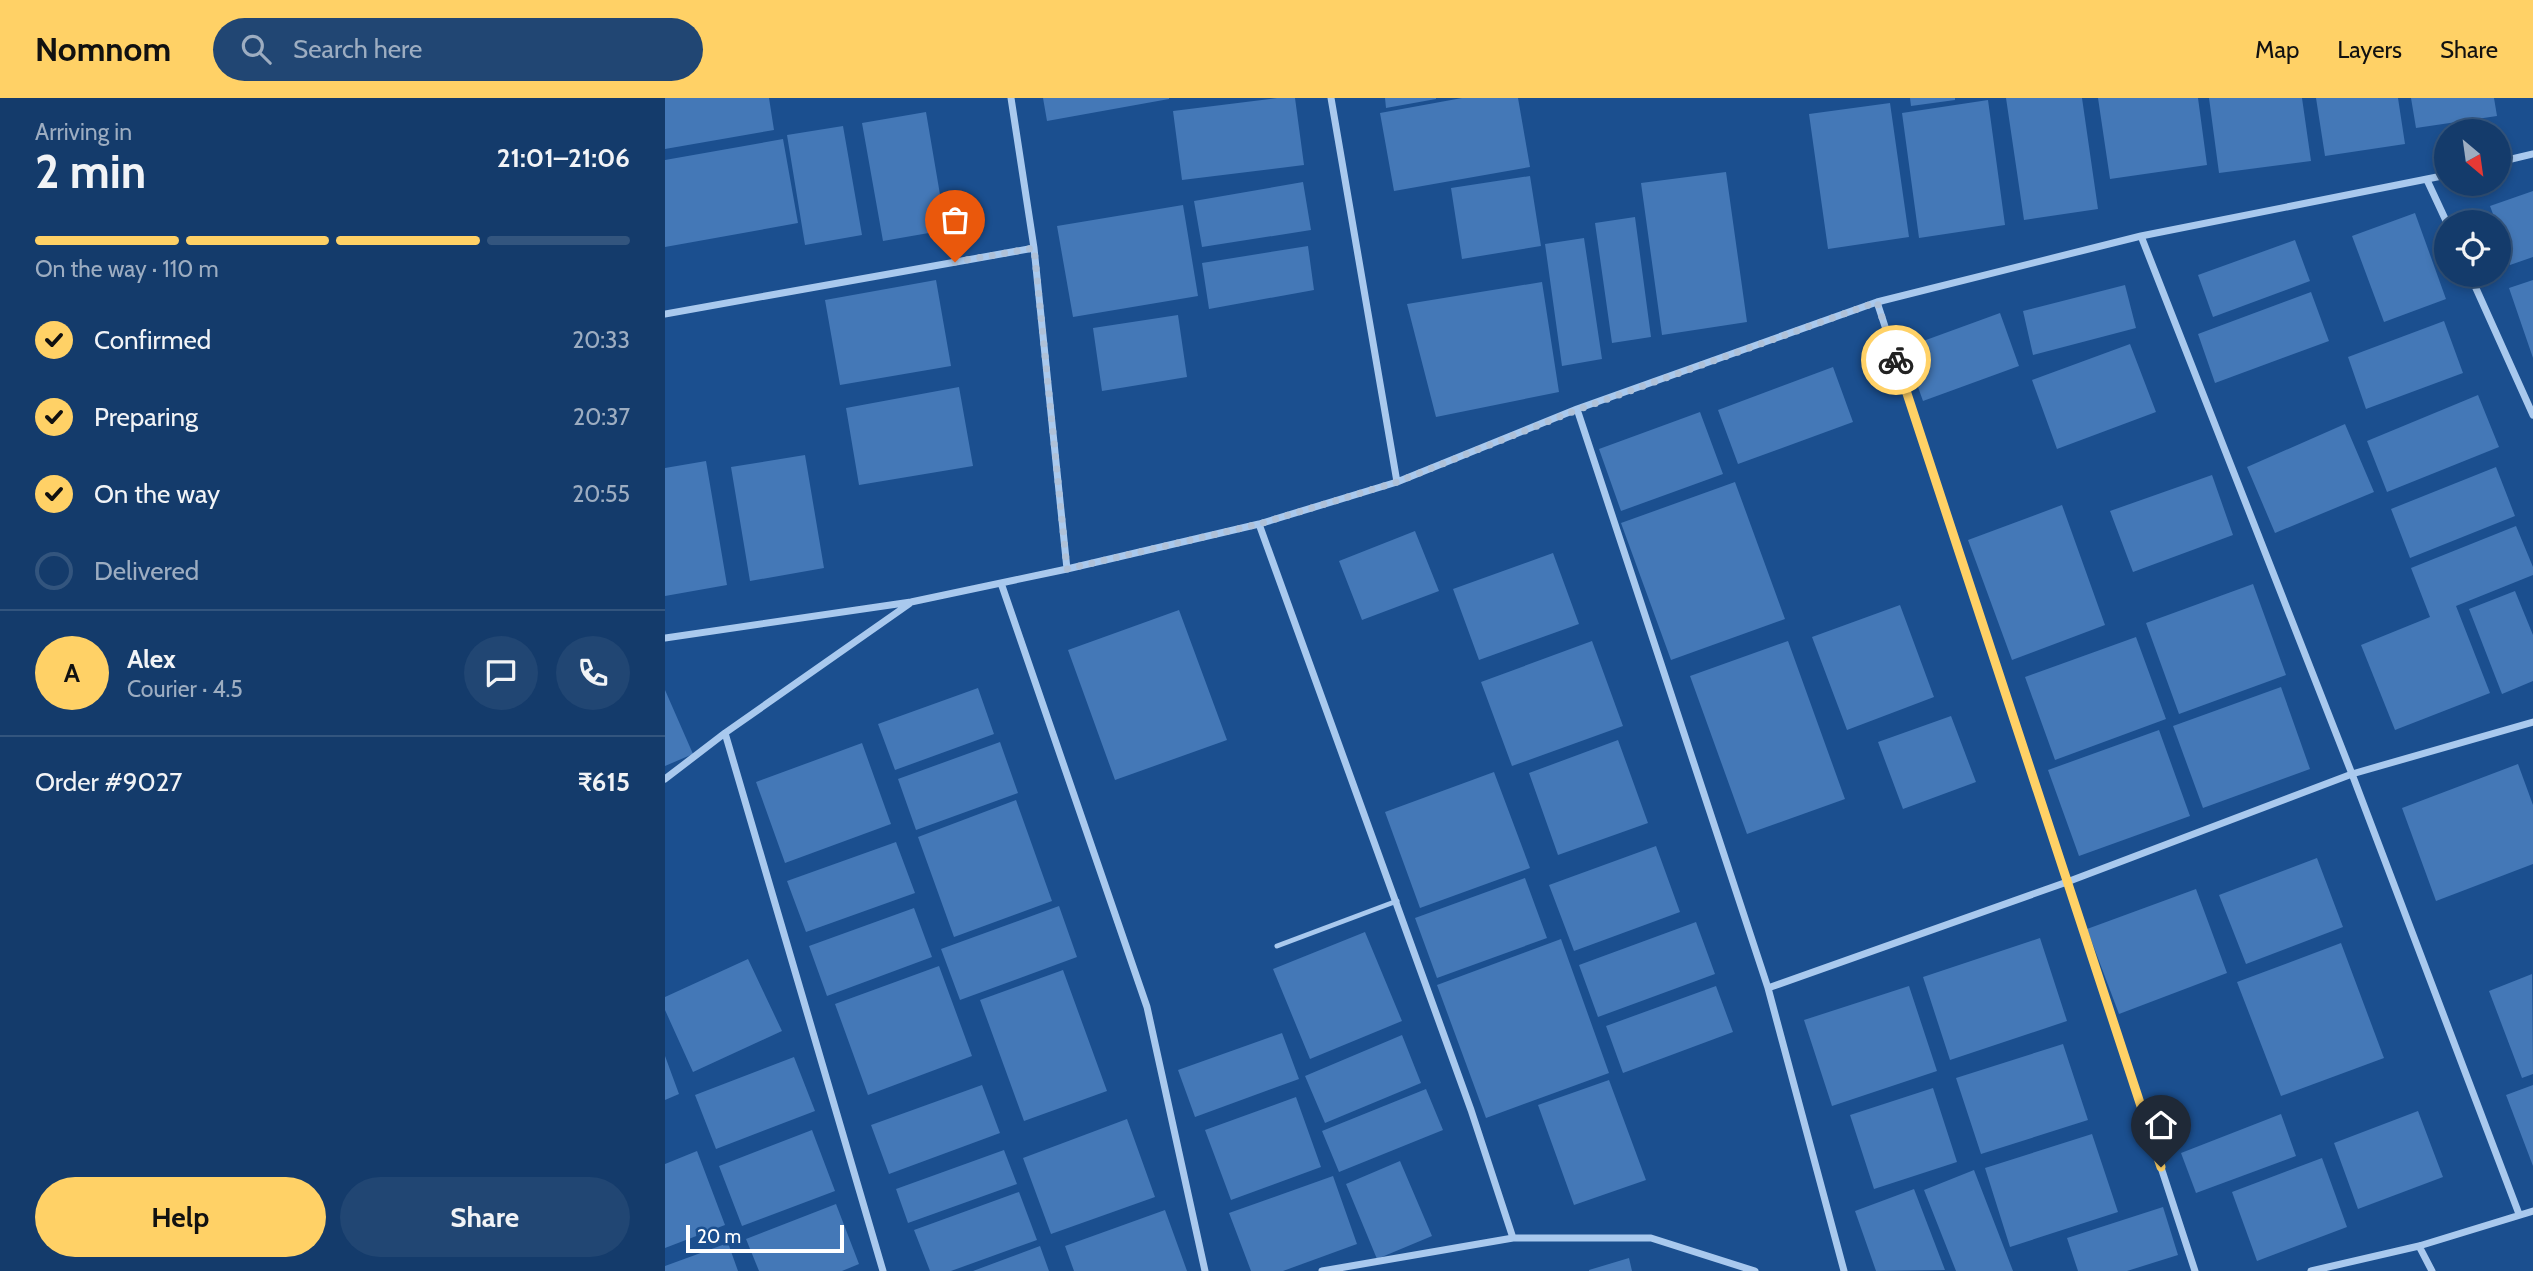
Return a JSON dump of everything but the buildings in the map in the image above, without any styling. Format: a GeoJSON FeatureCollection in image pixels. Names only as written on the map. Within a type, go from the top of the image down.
{"type":"FeatureCollection","features":[{"type":"Feature","properties":{"kind":"street"},"geometry":{"type":"LineString","coordinates":[[1010,98],[1034,248],[1067,569]]}},
{"type":"Feature","properties":{"kind":"street"},"geometry":{"type":"LineString","coordinates":[[1331,98],[1397,482]]}},
{"type":"Feature","properties":{"kind":"street"},"geometry":{"type":"LineString","coordinates":[[2511,159],[2533,154]]}},
{"type":"Feature","properties":{"kind":"street"},"geometry":{"type":"LineString","coordinates":[[665,638],[911,602],[1259,524],[1397,482],[1577,410],[1877,302],[2141,236],[2434,178]]}},
{"type":"Feature","properties":{"kind":"street"},"geometry":{"type":"LineString","coordinates":[[2427,180],[2441,210]]}},
{"type":"Feature","properties":{"kind":"street"},"geometry":{"type":"LineString","coordinates":[[2141,236],[2519,1214]]}},
{"type":"Feature","properties":{"kind":"street"},"geometry":{"type":"LineString","coordinates":[[665,314],[1034,248]]}},
{"type":"Feature","properties":{"kind":"street"},"geometry":{"type":"LineString","coordinates":[[2475,287],[2533,415]]}},
{"type":"Feature","properties":{"kind":"street"},"geometry":{"type":"LineString","coordinates":[[1877,302],[2195,1271]]}},
{"type":"Feature","properties":{"kind":"street"},"geometry":{"type":"LineString","coordinates":[[1577,410],[1768,988],[1844,1271]]}},
{"type":"Feature","properties":{"kind":"street"},"geometry":{"type":"LineString","coordinates":[[1259,524],[1397,901],[1513,1238]]}},
{"type":"Feature","properties":{"kind":"street"},"geometry":{"type":"LineString","coordinates":[[1001,583],[1147,1007],[1205,1271]]}},
{"type":"Feature","properties":{"kind":"street"},"geometry":{"type":"LineString","coordinates":[[665,779],[725,733],[911,602]]}},
{"type":"Feature","properties":{"kind":"street"},"geometry":{"type":"LineString","coordinates":[[1768,988],[2067,882],[2351,775],[2533,722]]}},
{"type":"Feature","properties":{"kind":"street"},"geometry":{"type":"LineString","coordinates":[[725,733],[883,1271]]}},
{"type":"Feature","properties":{"kind":"street"},"geometry":{"type":"LineString","coordinates":[[2311,1271],[2419,1246],[2533,1211]]}},
{"type":"Feature","properties":{"kind":"street"},"geometry":{"type":"LineString","coordinates":[[1322,1271],[1513,1238],[1651,1238],[1755,1271]]}},
{"type":"Feature","properties":{"kind":"street"},"geometry":{"type":"LineString","coordinates":[[2419,1246],[2432,1271]]}},
{"type":"Feature","properties":{"kind":"lane"},"geometry":{"type":"LineString","coordinates":[[1277,946],[1397,901]]}},
{"type":"Feature","properties":{"kind":"way so far"},"geometry":{"type":"LineString","coordinates":[[955,262],[1034,248],[1067,569],[1259,524],[1397,482],[1577,410],[1877,302],[1896,360]]}},
{"type":"Feature","properties":{"kind":"route"},"geometry":{"type":"LineString","coordinates":[[1896,360],[2161,1167]]}}]}
